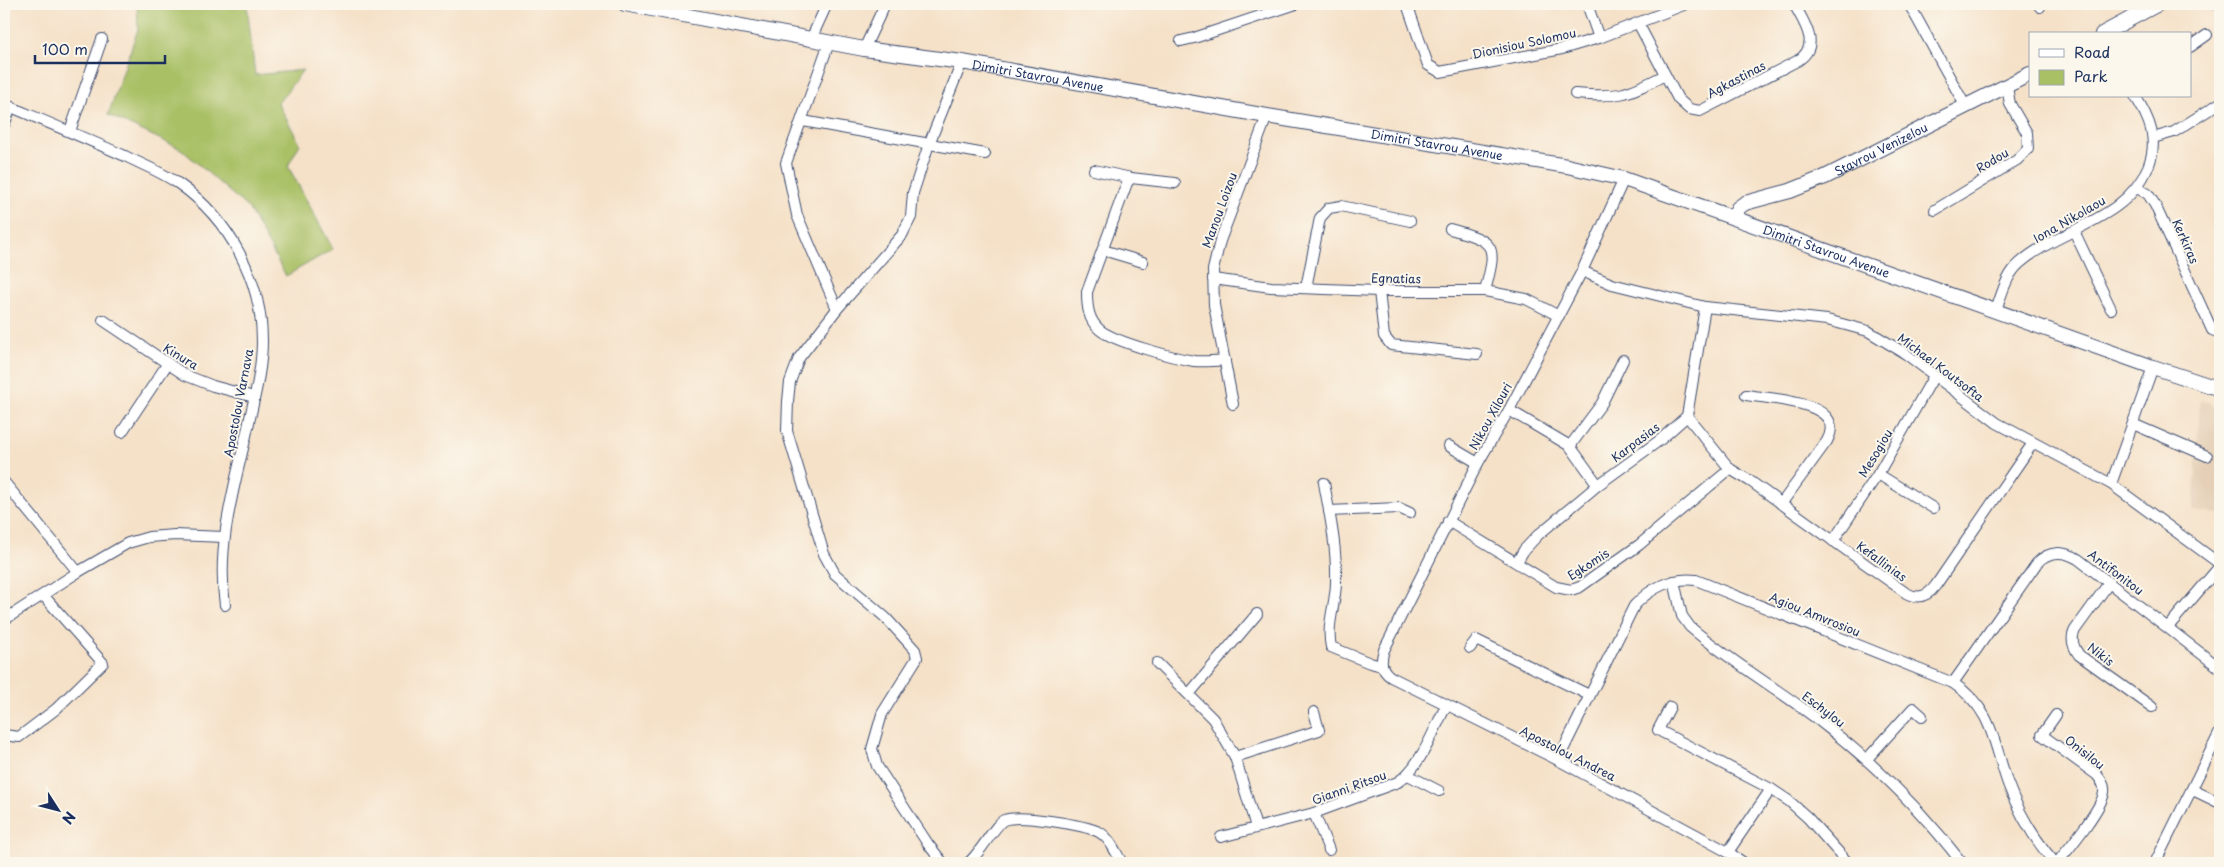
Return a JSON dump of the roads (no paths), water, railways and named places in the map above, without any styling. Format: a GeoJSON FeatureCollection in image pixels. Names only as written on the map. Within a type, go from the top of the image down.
{"type":"FeatureCollection","features":[{"type":"Feature","properties":{"kind":"main road","name":"Dimitri Stavrou Avenue"},"geometry":{"type":"LineString","coordinates":[[625,4],[829,43],[962,62],[1567,166],[1624,180],[1996,310],[2152,367],[2220,389]]}},
{"type":"Feature","properties":{"kind":"main road"},"geometry":{"type":"LineString","coordinates":[[2106,32],[2158,4]]}},
{"type":"Feature","properties":{"kind":"main road","name":"Stavrou Venizelou"},"geometry":{"type":"LineString","coordinates":[[1734,218],[1738,208],[1745,203],[1790,191],[1825,177],[2029,75]]}},
{"type":"Feature","properties":{"kind":"street"},"geometry":{"type":"LineString","coordinates":[[811,39],[827,4]]}},
{"type":"Feature","properties":{"kind":"street"},"geometry":{"type":"LineString","coordinates":[[864,49],[885,4]]}},
{"type":"Feature","properties":{"kind":"street"},"geometry":{"type":"LineString","coordinates":[[1181,41],[1194,38],[1274,7],[1296,4]]}},
{"type":"Feature","properties":{"kind":"street","name":"Dionisiou Solomou"},"geometry":{"type":"LineString","coordinates":[[1407,4],[1428,65],[1440,72],[1551,52],[1599,38],[1686,4]]}},
{"type":"Feature","properties":{"kind":"street"},"geometry":{"type":"LineString","coordinates":[[1587,4],[1599,38]]}},
{"type":"Feature","properties":{"kind":"street","name":"Agkastinas"},"geometry":{"type":"LineString","coordinates":[[1638,23],[1681,103],[1690,109],[1700,111],[1797,61],[1806,54],[1810,40],[1794,4]]}},
{"type":"Feature","properties":{"kind":"street"},"geometry":{"type":"LineString","coordinates":[[1914,5],[1966,107]]}},
{"type":"Feature","properties":{"kind":"street"},"geometry":{"type":"LineString","coordinates":[[2192,46],[2207,35]]}},
{"type":"Feature","properties":{"kind":"street"},"geometry":{"type":"LineString","coordinates":[[70,131],[102,39]]}},
{"type":"Feature","properties":{"kind":"street"},"geometry":{"type":"LineString","coordinates":[[829,43],[786,163],[797,214],[837,309]]}},
{"type":"Feature","properties":{"kind":"street"},"geometry":{"type":"LineString","coordinates":[[944,863],[928,844],[877,766],[872,749],[882,714],[917,658],[915,650],[886,618],[835,574],[824,554],[787,431],[790,382],[799,358],[837,309],[902,235],[911,217],[913,194],[929,144],[962,62]]}},
{"type":"Feature","properties":{"kind":"street"},"geometry":{"type":"LineString","coordinates":[[1575,94],[1606,97],[1619,95],[1631,92],[1665,75]]}},
{"type":"Feature","properties":{"kind":"street","name":"Rodou"},"geometry":{"type":"LineString","coordinates":[[1935,210],[2017,160],[2028,148],[2027,133],[2010,104],[2007,87]]}},
{"type":"Feature","properties":{"kind":"street","name":"Iona Nikolaou"},"geometry":{"type":"LineString","coordinates":[[1996,310],[2006,282],[2016,267],[2126,200],[2137,188],[2146,172],[2153,150],[2153,138],[2147,117],[2136,98]]}},
{"type":"Feature","properties":{"kind":"street"},"geometry":{"type":"LineString","coordinates":[[2153,138],[2174,132],[2220,103]]}},
{"type":"Feature","properties":{"kind":"street"},"geometry":{"type":"LineString","coordinates":[[4,125],[7,106]]}},
{"type":"Feature","properties":{"kind":"street","name":"Apostolou Varnava"},"geometry":{"type":"LineString","coordinates":[[7,106],[70,131],[161,173],[179,184],[205,207],[228,234],[252,281],[260,313],[262,352],[224,537],[222,562],[225,605]]}},
{"type":"Feature","properties":{"kind":"street","name":"Manou Loizou"},"geometry":{"type":"LineString","coordinates":[[1233,404],[1214,305],[1213,279],[1220,241],[1268,116]]}},
{"type":"Feature","properties":{"kind":"street"},"geometry":{"type":"LineString","coordinates":[[802,121],[986,154]]}},
{"type":"Feature","properties":{"kind":"street"},"geometry":{"type":"LineString","coordinates":[[1094,170],[1131,178],[1175,183]]}},
{"type":"Feature","properties":{"kind":"street"},"geometry":{"type":"LineString","coordinates":[[1131,178],[1127,182],[1088,292],[1087,306],[1091,319],[1099,329],[1112,337],[1181,358],[1201,362],[1225,360]]}},
{"type":"Feature","properties":{"kind":"street","name":"Nikou Xilouri"},"geometry":{"type":"LineString","coordinates":[[1382,666],[1384,650],[1448,521],[1559,316],[1624,180]]}},
{"type":"Feature","properties":{"kind":"street","name":"Kerkiras"},"geometry":{"type":"LineString","coordinates":[[2137,188],[2148,194],[2155,204],[2212,330],[2220,334]]}},
{"type":"Feature","properties":{"kind":"street"},"geometry":{"type":"LineString","coordinates":[[1306,288],[1319,220],[1321,215],[1329,208],[1341,206],[1410,221]]}},
{"type":"Feature","properties":{"kind":"street"},"geometry":{"type":"LineString","coordinates":[[1450,229],[1478,237],[1488,244],[1491,249],[1493,261],[1485,291]]}},
{"type":"Feature","properties":{"kind":"street"},"geometry":{"type":"LineString","coordinates":[[2074,231],[2111,309]]}},
{"type":"Feature","properties":{"kind":"street"},"geometry":{"type":"LineString","coordinates":[[1103,250],[1143,262]]}},
{"type":"Feature","properties":{"kind":"street","name":"Michael Koutsofta"},"geometry":{"type":"LineString","coordinates":[[1582,271],[1612,284],[1705,307],[1817,318],[1848,324],[1868,331],[1887,341],[1990,419],[2111,484],[2220,565]]}},
{"type":"Feature","properties":{"kind":"street","name":"Egnatias"},"geometry":{"type":"LineString","coordinates":[[1213,279],[1271,287],[1379,291],[1485,291],[1509,294],[1526,299],[1559,316]]}},
{"type":"Feature","properties":{"kind":"street"},"geometry":{"type":"LineString","coordinates":[[1379,291],[1384,336],[1391,345],[1477,354]]}},
{"type":"Feature","properties":{"kind":"street"},"geometry":{"type":"LineString","coordinates":[[1687,416],[1705,307]]}},
{"type":"Feature","properties":{"kind":"street","name":"Kinura"},"geometry":{"type":"LineString","coordinates":[[102,320],[185,375],[213,386],[254,397]]}},
{"type":"Feature","properties":{"kind":"street"},"geometry":{"type":"LineString","coordinates":[[1570,446],[1602,403],[1623,360]]}},
{"type":"Feature","properties":{"kind":"street"},"geometry":{"type":"LineString","coordinates":[[122,432],[168,363]]}},
{"type":"Feature","properties":{"kind":"street"},"geometry":{"type":"LineString","coordinates":[[2111,484],[2152,367]]}},
{"type":"Feature","properties":{"kind":"street","name":"Mesogiou"},"geometry":{"type":"LineString","coordinates":[[1833,541],[1878,474],[1934,376]]}},
{"type":"Feature","properties":{"kind":"street"},"geometry":{"type":"LineString","coordinates":[[1746,395],[1814,407],[1826,414],[1830,422],[1831,431],[1827,441],[1781,504]]}},
{"type":"Feature","properties":{"kind":"street"},"geometry":{"type":"LineString","coordinates":[[1508,410],[1570,446],[1598,485]]}},
{"type":"Feature","properties":{"kind":"street","name":"Kefallinias"},"geometry":{"type":"LineString","coordinates":[[1687,416],[1730,469],[1906,594],[1914,596],[1925,596],[1936,585],[2033,443]]}},
{"type":"Feature","properties":{"kind":"street","name":"Karpasias"},"geometry":{"type":"LineString","coordinates":[[1517,562],[1524,550],[1538,535],[1598,485],[1660,440],[1687,416]]}},
{"type":"Feature","properties":{"kind":"street"},"geometry":{"type":"LineString","coordinates":[[2133,424],[2207,456]]}},
{"type":"Feature","properties":{"kind":"street"},"geometry":{"type":"LineString","coordinates":[[1449,446],[1478,463]]}},
{"type":"Feature","properties":{"kind":"street","name":"Egkomis"},"geometry":{"type":"LineString","coordinates":[[1448,521],[1556,587],[1566,590],[1576,589],[1639,545],[1730,469]]}},
{"type":"Feature","properties":{"kind":"street"},"geometry":{"type":"LineString","coordinates":[[1878,474],[1932,508]]}},
{"type":"Feature","properties":{"kind":"street"},"geometry":{"type":"LineString","coordinates":[[4,482],[78,572]]}},
{"type":"Feature","properties":{"kind":"street"},"geometry":{"type":"LineString","coordinates":[[1324,483],[1334,535],[1336,583],[1328,632],[1331,646],[1370,663],[1382,666]]}},
{"type":"Feature","properties":{"kind":"street"},"geometry":{"type":"LineString","coordinates":[[1330,511],[1399,508],[1410,513]]}},
{"type":"Feature","properties":{"kind":"street"},"geometry":{"type":"LineString","coordinates":[[4,620],[121,546],[143,539],[175,535],[224,537]]}},
{"type":"Feature","properties":{"kind":"street","name":"Antifonitou"},"geometry":{"type":"LineString","coordinates":[[1953,683],[2034,567],[2043,558],[2055,553],[2069,554],[2220,668]]}},
{"type":"Feature","properties":{"kind":"street"},"geometry":{"type":"LineString","coordinates":[[2168,627],[2220,565]]}},
{"type":"Feature","properties":{"kind":"street","name":"Agiou Amvrosiou"},"geometry":{"type":"LineString","coordinates":[[1558,760],[1634,606],[1654,589],[1674,581],[1689,580],[1705,583],[1953,683],[1971,697],[1987,719],[1996,739],[2008,785],[2020,812],[2037,840],[2056,863]]}},
{"type":"Feature","properties":{"kind":"street","name":"Eschylou"},"geometry":{"type":"LineString","coordinates":[[1674,581],[1682,616],[1690,627],[1817,719],[1867,758],[1917,808],[1962,863]]}},
{"type":"Feature","properties":{"kind":"street","name":"Nikis"},"geometry":{"type":"LineString","coordinates":[[2109,583],[2075,630],[2072,637],[2073,646],[2079,655],[2152,707]]}},
{"type":"Feature","properties":{"kind":"street"},"geometry":{"type":"LineString","coordinates":[[4,735],[19,737],[56,709],[103,663],[43,595]]}},
{"type":"Feature","properties":{"kind":"street"},"geometry":{"type":"LineString","coordinates":[[1189,694],[1257,614]]}},
{"type":"Feature","properties":{"kind":"street"},"geometry":{"type":"LineString","coordinates":[[1470,648],[1476,640],[1589,695]]}},
{"type":"Feature","properties":{"kind":"street"},"geometry":{"type":"LineString","coordinates":[[1157,663],[1213,719],[1235,757],[1256,827]]}},
{"type":"Feature","properties":{"kind":"street","name":"Apostolou Andrea"},"geometry":{"type":"LineString","coordinates":[[1382,666],[1391,677],[1558,760],[1728,852],[1744,863]]}},
{"type":"Feature","properties":{"kind":"street","name":"Gianni Ritsou"},"geometry":{"type":"LineString","coordinates":[[1221,837],[1314,813],[1385,788],[1408,775],[1446,706]]}},
{"type":"Feature","properties":{"kind":"street"},"geometry":{"type":"LineString","coordinates":[[1670,707],[1658,730],[1770,788],[1802,812],[1848,863]]}},
{"type":"Feature","properties":{"kind":"street"},"geometry":{"type":"LineString","coordinates":[[1867,758],[1913,708],[1922,716]]}},
{"type":"Feature","properties":{"kind":"street"},"geometry":{"type":"LineString","coordinates":[[1235,757],[1319,730],[1314,712]]}},
{"type":"Feature","properties":{"kind":"street","name":"Onisilou"},"geometry":{"type":"LineString","coordinates":[[2056,715],[2042,735],[2096,774],[2102,782],[2104,790],[2103,798],[2083,829],[2056,863]]}},
{"type":"Feature","properties":{"kind":"street"},"geometry":{"type":"LineString","coordinates":[[2155,863],[2193,790],[2220,732]]}},
{"type":"Feature","properties":{"kind":"street"},"geometry":{"type":"LineString","coordinates":[[1408,775],[1439,792]]}},
{"type":"Feature","properties":{"kind":"street"},"geometry":{"type":"LineString","coordinates":[[1728,852],[1770,788]]}},
{"type":"Feature","properties":{"kind":"street"},"geometry":{"type":"LineString","coordinates":[[2193,790],[2220,803]]}},
{"type":"Feature","properties":{"kind":"street"},"geometry":{"type":"LineString","coordinates":[[1314,813],[1329,850]]}},
{"type":"Feature","properties":{"kind":"street"},"geometry":{"type":"LineString","coordinates":[[968,863],[975,858],[987,843],[999,823],[1006,819],[1046,819],[1100,833],[1112,846],[1122,863]]}},
{"type":"Feature","properties":{"kind":"waterway"},"geometry":{"type":"LineString","coordinates":[[2201,4],[2220,14]]}}]}
